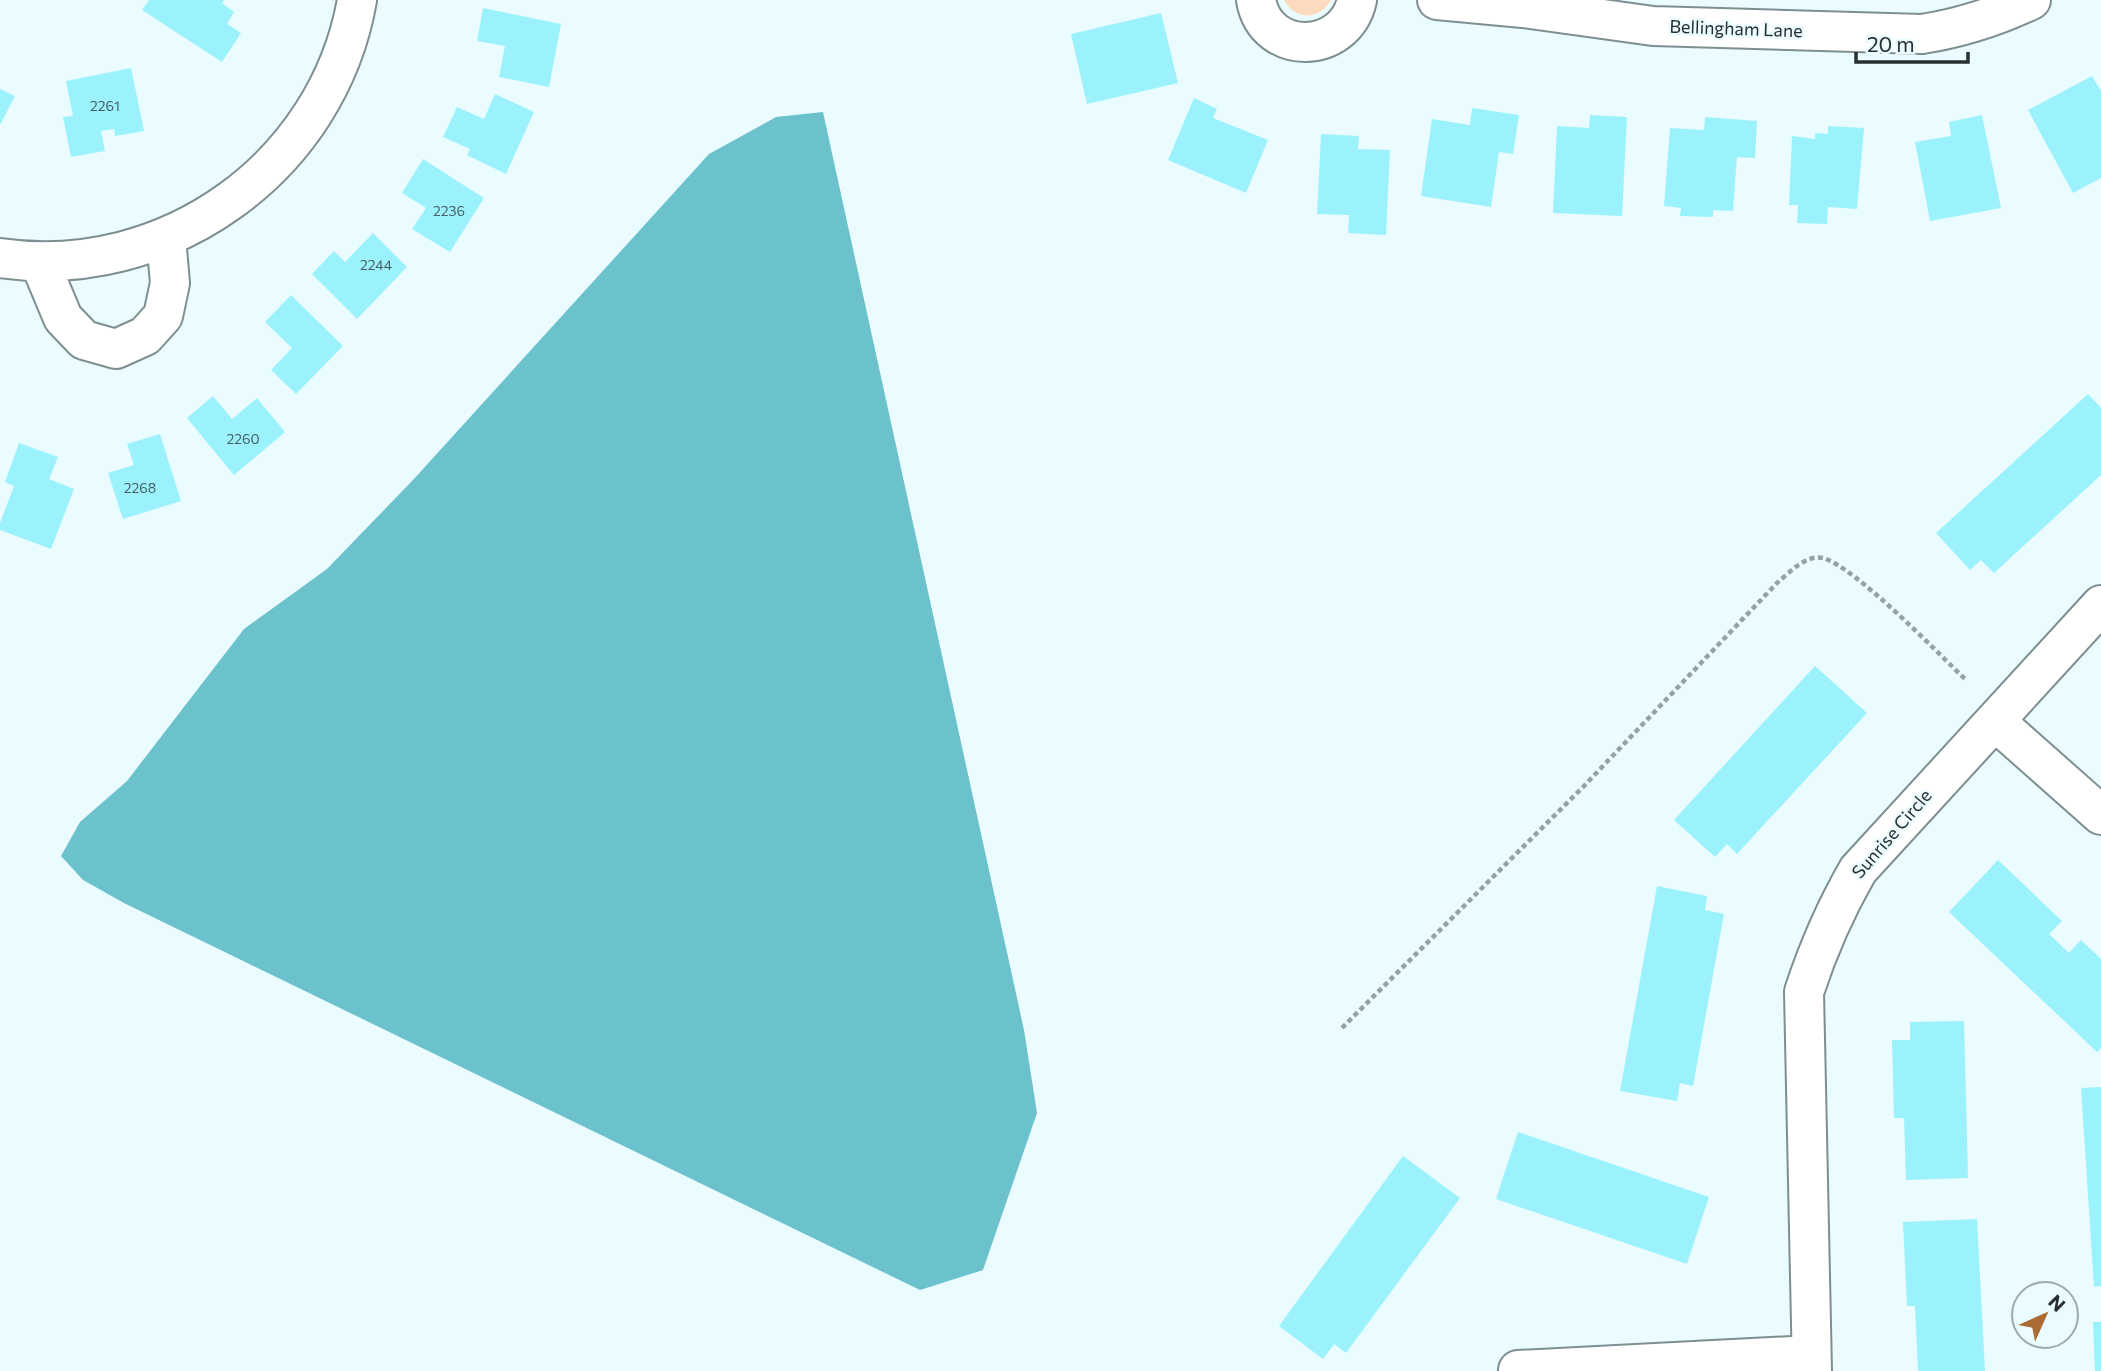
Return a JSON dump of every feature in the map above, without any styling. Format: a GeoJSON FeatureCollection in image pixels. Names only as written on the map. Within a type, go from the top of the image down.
{"type":"FeatureCollection","features":[{"type":"Feature","properties":{"kind":"street"},"geometry":{"type":"LineString","coordinates":[[0,258],[40,264],[94,260],[166,238],[227,203],[293,144],[324,94],[333,74],[353,21],[357,0]]}},
{"type":"Feature","properties":{"kind":"street"},"geometry":{"type":"LineString","coordinates":[[1256,0],[1268,26],[1285,38],[1305,43],[1325,40],[1342,29],[1354,13],[1357,0]]}},
{"type":"Feature","properties":{"kind":"street","name":"Bellingham Lane"},"geometry":{"type":"LineString","coordinates":[[1437,0],[1523,4],[1653,26],[1922,34],[1959,28],[2001,14],[2031,0]]}},
{"type":"Feature","properties":{"kind":"street"},"geometry":{"type":"LineString","coordinates":[[40,264],[63,318],[84,341],[116,349],[145,336],[163,316],[170,283],[166,238]]}},
{"type":"Feature","properties":{"kind":"street","name":"Sunrise Circle"},"geometry":{"type":"LineString","coordinates":[[1812,1363],[1804,992],[1818,947],[1858,870],[2101,605]]}},
{"type":"Feature","properties":{"kind":"street"},"geometry":{"type":"LineString","coordinates":[[1996,722],[2101,815]]}},
{"type":"Feature","properties":{"kind":"street"},"geometry":{"type":"LineString","coordinates":[[1518,1370],[1812,1363]]}},
{"type":"Feature","properties":{"kind":"path"},"geometry":{"type":"LineString","coordinates":[[1342,1028],[1584,786],[1777,583],[1804,561],[1821,557],[1842,568],[1966,680]]}},
{"type":"Feature","properties":{"kind":"shaded area"},"geometry":{"type":"Polygon","coordinates":[[[1284,0],[1331,0],[1321,11],[1301,15],[1294,12],[1284,0]]]}},
{"type":"Feature","properties":{"kind":"water"},"geometry":{"type":"Polygon","coordinates":[[[823,112],[1024,1030],[1037,1113],[983,1270],[920,1290],[124,903],[83,880],[61,856],[80,822],[127,781],[244,629],[327,569],[413,480],[709,154],[776,117],[823,112]]]}},
{"type":"Feature","properties":{"kind":"building"},"geometry":{"type":"Polygon","coordinates":[[[149,0],[224,0],[222,3],[234,12],[227,24],[241,33],[222,62],[142,10],[149,0]]]}},
{"type":"Feature","properties":{"kind":"building"},"geometry":{"type":"Polygon","coordinates":[[[483,8],[561,24],[549,87],[499,77],[505,46],[477,41],[483,8]]]}},
{"type":"Feature","properties":{"kind":"building"},"geometry":{"type":"Polygon","coordinates":[[[1161,13],[1178,83],[1087,104],[1071,34],[1161,13]]]}},
{"type":"Feature","properties":{"kind":"building"},"geometry":{"type":"Polygon","coordinates":[[[131,68],[144,131],[115,136],[114,129],[101,131],[105,151],[71,157],[63,117],[73,116],[66,81],[131,68]]]}},
{"type":"Feature","properties":{"kind":"building"},"geometry":{"type":"Polygon","coordinates":[[[2092,76],[2101,91],[2101,178],[2073,193],[2028,110],[2092,76]]]}},
{"type":"Feature","properties":{"kind":"building"},"geometry":{"type":"Polygon","coordinates":[[[0,89],[15,96],[0,125],[0,89]]]}},
{"type":"Feature","properties":{"kind":"building"},"geometry":{"type":"Polygon","coordinates":[[[495,94],[534,112],[506,174],[467,155],[470,149],[443,137],[457,107],[484,119],[495,94]]]}},
{"type":"Feature","properties":{"kind":"building"},"geometry":{"type":"Polygon","coordinates":[[[1194,98],[1217,109],[1213,118],[1268,140],[1246,193],[1168,160],[1194,98]]]}},
{"type":"Feature","properties":{"kind":"building"},"geometry":{"type":"Polygon","coordinates":[[[1472,108],[1519,115],[1513,154],[1499,152],[1491,207],[1421,196],[1432,119],[1470,125],[1472,108]]]}},
{"type":"Feature","properties":{"kind":"building"},"geometry":{"type":"Polygon","coordinates":[[[1590,115],[1627,117],[1622,216],[1553,213],[1557,126],[1589,128],[1590,115]]]}},
{"type":"Feature","properties":{"kind":"building"},"geometry":{"type":"Polygon","coordinates":[[[1982,115],[2001,208],[1930,221],[1915,142],[1951,136],[1949,122],[1982,115]]]}},
{"type":"Feature","properties":{"kind":"building"},"geometry":{"type":"Polygon","coordinates":[[[1705,117],[1757,121],[1755,158],[1737,157],[1733,211],[1713,210],[1713,217],[1680,216],[1681,208],[1664,206],[1670,128],[1704,130],[1705,117]]]}},
{"type":"Feature","properties":{"kind":"building"},"geometry":{"type":"Polygon","coordinates":[[[1828,126],[1864,128],[1857,209],[1828,207],[1827,224],[1797,223],[1798,205],[1789,205],[1792,136],[1815,139],[1815,133],[1828,134],[1828,126]]]}},
{"type":"Feature","properties":{"kind":"building"},"geometry":{"type":"Polygon","coordinates":[[[1321,134],[1359,136],[1358,149],[1390,150],[1386,235],[1348,233],[1349,215],[1317,214],[1321,134]]]}},
{"type":"Feature","properties":{"kind":"building"},"geometry":{"type":"Polygon","coordinates":[[[423,159],[484,198],[450,252],[412,229],[426,208],[402,193],[423,159]]]}},
{"type":"Feature","properties":{"kind":"building"},"geometry":{"type":"Polygon","coordinates":[[[373,233],[407,267],[357,319],[312,274],[334,251],[345,262],[373,233]]]}},
{"type":"Feature","properties":{"kind":"building"},"geometry":{"type":"Polygon","coordinates":[[[291,295],[343,346],[296,394],[271,370],[292,348],[265,322],[291,295]]]}},
{"type":"Feature","properties":{"kind":"building"},"geometry":{"type":"Polygon","coordinates":[[[2088,394],[2101,408],[2101,475],[1994,573],[1981,560],[1970,570],[1936,533],[2088,394]]]}},
{"type":"Feature","properties":{"kind":"building"},"geometry":{"type":"Polygon","coordinates":[[[213,396],[232,419],[257,398],[285,432],[234,475],[187,418],[213,396]]]}},
{"type":"Feature","properties":{"kind":"building"},"geometry":{"type":"Polygon","coordinates":[[[160,434],[181,501],[123,519],[108,473],[134,465],[127,444],[160,434]]]}},
{"type":"Feature","properties":{"kind":"building"},"geometry":{"type":"Polygon","coordinates":[[[19,443],[58,457],[49,479],[74,489],[51,549],[0,530],[0,523],[14,486],[5,482],[19,443]]]}},
{"type":"Feature","properties":{"kind":"building"},"geometry":{"type":"Polygon","coordinates":[[[1815,666],[1867,713],[1737,854],[1727,844],[1715,857],[1674,820],[1815,666]]]}},
{"type":"Feature","properties":{"kind":"building"},"geometry":{"type":"Polygon","coordinates":[[[1998,860],[2062,921],[2049,934],[2069,953],[2081,940],[2101,959],[2101,1048],[2097,1052],[1949,912],[1998,860]]]}},
{"type":"Feature","properties":{"kind":"building"},"geometry":{"type":"Polygon","coordinates":[[[1657,886],[1707,896],[1705,910],[1724,914],[1693,1086],[1680,1083],[1677,1101],[1620,1091],[1657,886]]]}},
{"type":"Feature","properties":{"kind":"building"},"geometry":{"type":"Polygon","coordinates":[[[1964,1021],[1968,1178],[1906,1180],[1904,1118],[1894,1118],[1892,1040],[1910,1040],[1910,1022],[1964,1021]]]}},
{"type":"Feature","properties":{"kind":"building"},"geometry":{"type":"Polygon","coordinates":[[[2101,1087],[2101,1286],[2094,1287],[2081,1088],[2101,1087]]]}},
{"type":"Feature","properties":{"kind":"building"},"geometry":{"type":"Polygon","coordinates":[[[1518,1132],[1709,1197],[1687,1264],[1496,1199],[1518,1132]]]}},
{"type":"Feature","properties":{"kind":"building"},"geometry":{"type":"Polygon","coordinates":[[[1403,1156],[1460,1198],[1346,1353],[1334,1344],[1323,1359],[1279,1326],[1403,1156]]]}},
{"type":"Feature","properties":{"kind":"building"},"geometry":{"type":"Polygon","coordinates":[[[1977,1219],[1985,1371],[1918,1371],[1915,1306],[1907,1306],[1903,1222],[1977,1219]]]}},
{"type":"Feature","properties":{"kind":"building"},"geometry":{"type":"Polygon","coordinates":[[[2093,1322],[2101,1322],[2101,1371],[2095,1371],[2093,1322]]]}}]}
